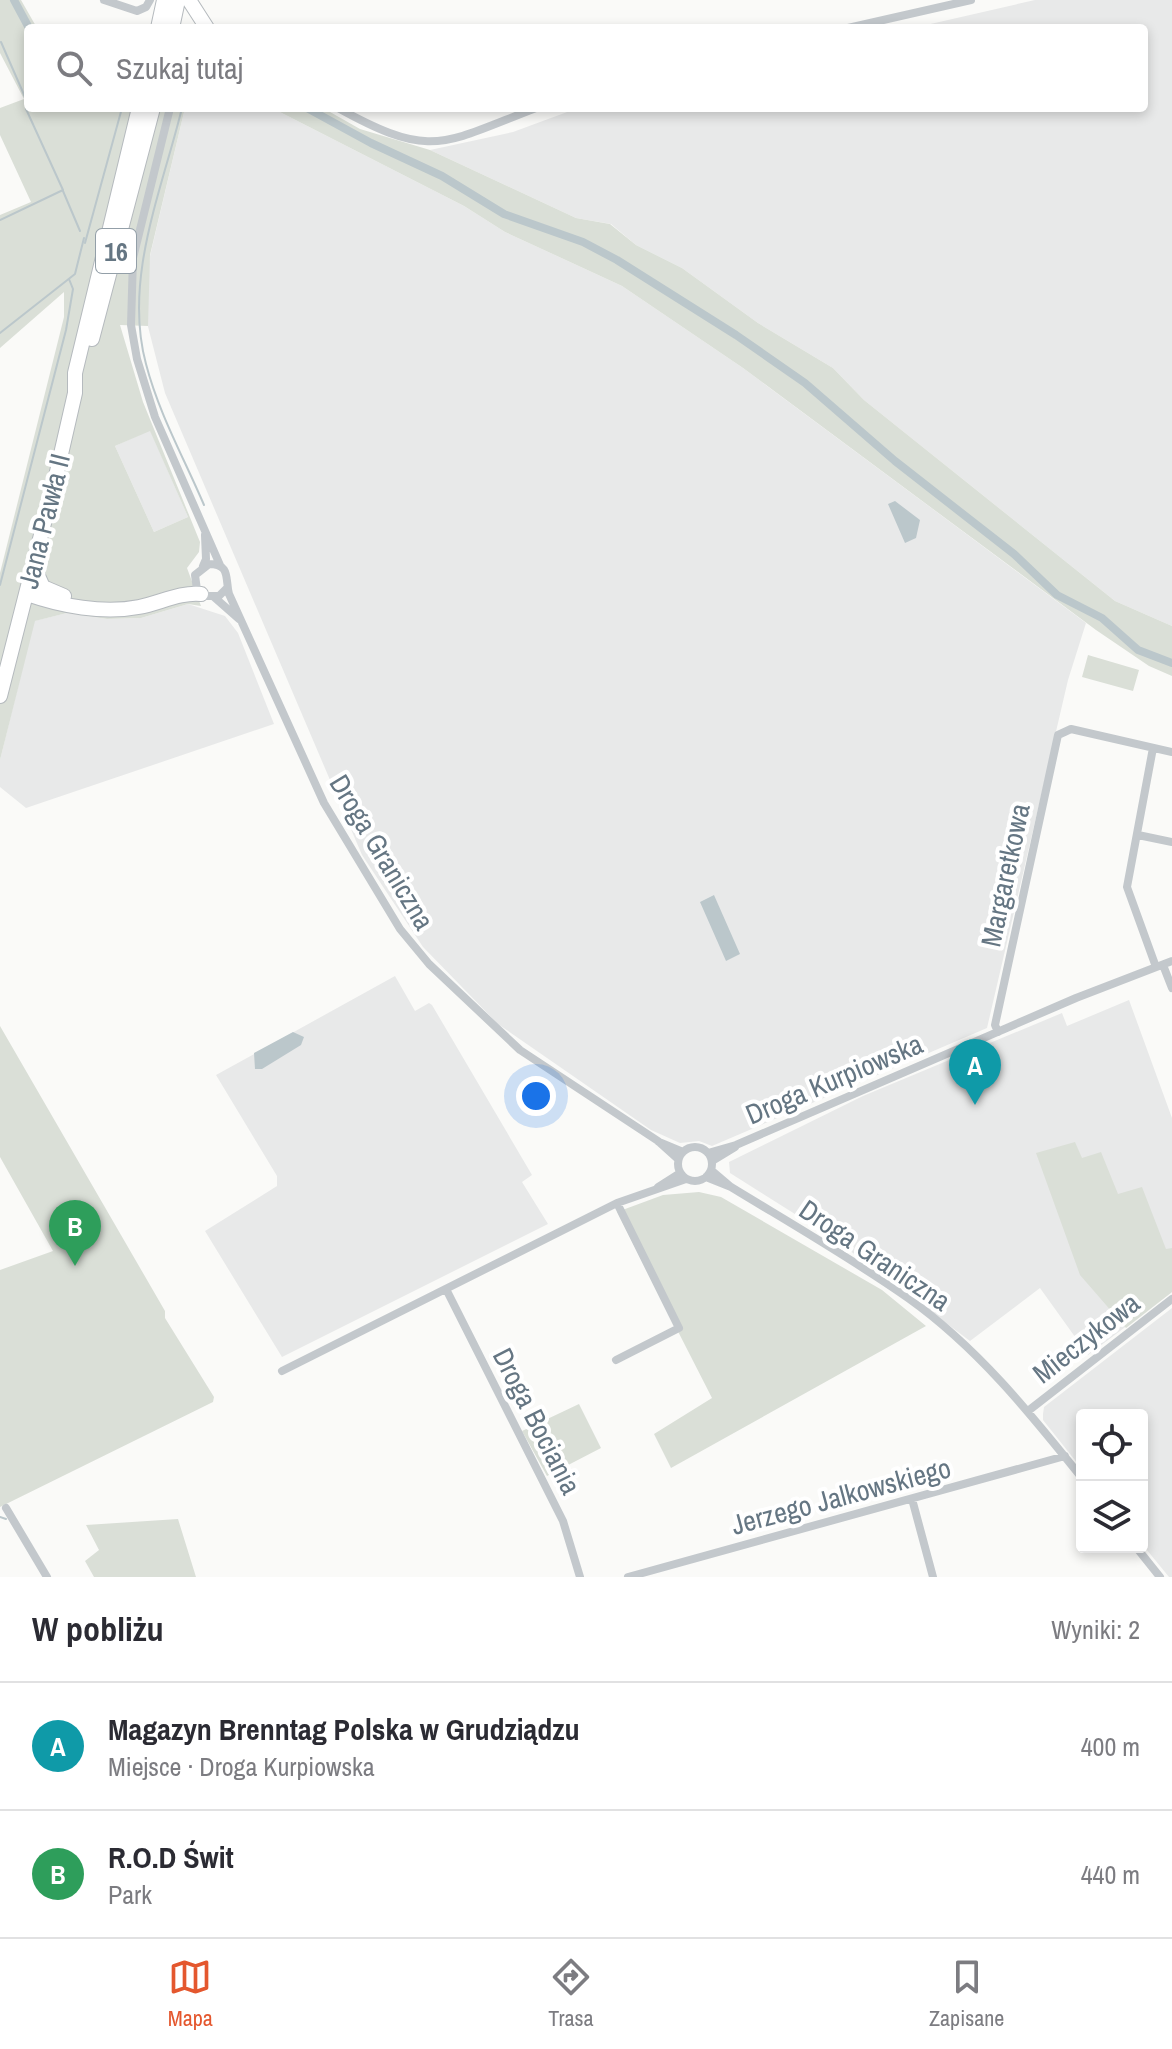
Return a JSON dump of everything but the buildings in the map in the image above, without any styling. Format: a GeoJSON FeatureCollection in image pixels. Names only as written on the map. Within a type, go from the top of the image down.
{"type":"FeatureCollection","features":[{"type":"Feature","properties":{"kind":"main road"},"geometry":{"type":"LineString","coordinates":[[159,24],[164,0]]}},
{"type":"Feature","properties":{"kind":"main road"},"geometry":{"type":"LineString","coordinates":[[173,24],[178,0]]}},
{"type":"Feature","properties":{"kind":"main road"},"geometry":{"type":"LineString","coordinates":[[189,0],[204,24]]}},
{"type":"Feature","properties":{"kind":"main road","name":"Jana Pawła II"},"geometry":{"type":"LineString","coordinates":[[75,393],[75,373],[138,112]]}},
{"type":"Feature","properties":{"kind":"main road","name":"Jana Pawła II"},"geometry":{"type":"LineString","coordinates":[[0,696],[75,393],[83,374],[152,112]]}},
{"type":"Feature","properties":{"kind":"main road"},"geometry":{"type":"LineString","coordinates":[[34,567],[43,587],[95,608]]}},
{"type":"Feature","properties":{"kind":"main road"},"geometry":{"type":"LineString","coordinates":[[160,600],[195,579]]}},
{"type":"Feature","properties":{"kind":"main road"},"geometry":{"type":"LineString","coordinates":[[27,594],[95,608],[131,608],[160,600],[208,596]]}},
{"type":"Feature","properties":{"kind":"street"},"geometry":{"type":"LineString","coordinates":[[104,0],[137,11],[146,7],[150,0]]}},
{"type":"Feature","properties":{"kind":"street"},"geometry":{"type":"LineString","coordinates":[[866,24],[971,0]]}},
{"type":"Feature","properties":{"kind":"street"},"geometry":{"type":"LineString","coordinates":[[169,112],[133,258],[131,325],[137,359],[155,417],[204,526],[220,566],[229,578],[227,588],[208,596],[195,579],[207,551],[204,526]]}},
{"type":"Feature","properties":{"kind":"street"},"geometry":{"type":"LineString","coordinates":[[345,112],[383,133],[438,143],[525,112]]}},
{"type":"Feature","properties":{"kind":"street"},"geometry":{"type":"LineString","coordinates":[[203,566],[220,566]]}},
{"type":"Feature","properties":{"kind":"street","name":"Droga Graniczna"},"geometry":{"type":"LineString","coordinates":[[227,588],[324,803],[400,929],[429,964],[507,1039],[565,1082],[680,1156]]}},
{"type":"Feature","properties":{"kind":"street","name":"Droga Graniczna"},"geometry":{"type":"LineString","coordinates":[[208,596],[244,625]]}},
{"type":"Feature","properties":{"kind":"street","name":"Margaretkowa"},"geometry":{"type":"LineString","coordinates":[[998,1032],[995,1025],[1058,735],[1064,730],[1153,748]]}},
{"type":"Feature","properties":{"kind":"street"},"geometry":{"type":"LineString","coordinates":[[1172,752],[1153,748],[1127,887],[1164,964],[1172,988]]}},
{"type":"Feature","properties":{"kind":"street"},"geometry":{"type":"LineString","coordinates":[[1138,835],[1172,842]]}},
{"type":"Feature","properties":{"kind":"street","name":"Droga Kurpiowska"},"geometry":{"type":"LineString","coordinates":[[709,1165],[736,1145],[1164,964]]}},
{"type":"Feature","properties":{"kind":"street"},"geometry":{"type":"LineString","coordinates":[[282,1371],[617,1203],[683,1176],[696,1182],[709,1165],[693,1147],[680,1156],[683,1176]]}},
{"type":"Feature","properties":{"kind":"street","name":"Droga Graniczna"},"geometry":{"type":"LineString","coordinates":[[709,1165],[731,1187],[906,1297],[986,1366],[1076,1470]]}},
{"type":"Feature","properties":{"kind":"street"},"geometry":{"type":"LineString","coordinates":[[616,1360],[679,1328],[617,1203]]}},
{"type":"Feature","properties":{"kind":"street","name":"Droga Bociania"},"geometry":{"type":"LineString","coordinates":[[446,1289],[563,1521],[580,1577]]}},
{"type":"Feature","properties":{"kind":"street","name":"Mieczykowa"},"geometry":{"type":"LineString","coordinates":[[1028,1411],[1172,1299]]}},
{"type":"Feature","properties":{"kind":"street","name":"Jerzego Jalkowskiego"},"geometry":{"type":"LineString","coordinates":[[628,1577],[1065,1456]]}},
{"type":"Feature","properties":{"kind":"street"},"geometry":{"type":"LineString","coordinates":[[912,1499],[933,1577]]}},
{"type":"Feature","properties":{"kind":"street"},"geometry":{"type":"LineString","coordinates":[[6,1508],[47,1577]]}},
{"type":"Feature","properties":{"kind":"street"},"geometry":{"type":"LineString","coordinates":[[1141,1553],[1160,1577]]}},
{"type":"Feature","properties":{"kind":"shaded area"},"geometry":{"type":"Polygon","coordinates":[[[0,0],[21,0],[35,24],[24,24],[24,99],[0,53],[0,0]]]}},
{"type":"Feature","properties":{"kind":"shaded area"},"geometry":{"type":"Polygon","coordinates":[[[1035,0],[1172,0],[1172,626],[1115,601],[864,400],[833,368],[758,323],[682,268],[636,245],[611,224],[576,218],[430,150],[513,132],[567,112],[1148,112],[1148,24],[930,24],[1035,0]]]}},
{"type":"Feature","properties":{"kind":"shaded area"},"geometry":{"type":"Polygon","coordinates":[[[24,99],[24,112],[184,112],[150,255],[148,326],[120,325],[143,402],[200,542],[199,552],[187,568],[201,606],[188,604],[141,618],[107,619],[67,613],[35,621],[0,760],[0,573],[64,317],[64,292],[0,348],[0,215],[31,202],[0,135],[0,108],[24,99]],[[150,431],[115,446],[154,532],[188,517],[150,431]]]}},
{"type":"Feature","properties":{"kind":"shaded area"},"geometry":{"type":"Polygon","coordinates":[[[184,112],[280,112],[464,206],[505,232],[622,286],[743,368],[1086,623],[1068,680],[987,1028],[712,1146],[699,1141],[680,1143],[651,1130],[498,1024],[423,947],[362,855],[165,393],[143,307],[150,256],[184,112]]]}},
{"type":"Feature","properties":{"kind":"shaded area"},"geometry":{"type":"Polygon","coordinates":[[[280,112],[330,112],[360,129],[430,150],[576,218],[610,224],[636,245],[682,268],[758,323],[833,368],[864,400],[1115,601],[1172,626],[1172,676],[1149,666],[1096,630],[743,368],[622,286],[505,232],[464,206],[280,112]]]}},
{"type":"Feature","properties":{"kind":"shaded area"},"geometry":{"type":"Polygon","coordinates":[[[150,430],[188,517],[154,532],[115,446],[150,430]]]}},
{"type":"Feature","properties":{"kind":"shaded area"},"geometry":{"type":"Polygon","coordinates":[[[895,501],[920,520],[916,538],[905,543],[888,504],[895,501]]]}},
{"type":"Feature","properties":{"kind":"shaded area"},"geometry":{"type":"Polygon","coordinates":[[[188,604],[225,616],[238,633],[274,724],[26,808],[0,787],[0,760],[34,621],[67,613],[107,619],[141,618],[188,604]]]}},
{"type":"Feature","properties":{"kind":"shaded area"},"geometry":{"type":"Polygon","coordinates":[[[1088,655],[1139,670],[1133,691],[1082,677],[1088,655]]]}},
{"type":"Feature","properties":{"kind":"shaded area"},"geometry":{"type":"Polygon","coordinates":[[[714,895],[740,954],[726,961],[700,902],[714,895]]]}},
{"type":"Feature","properties":{"kind":"shaded area"},"geometry":{"type":"Polygon","coordinates":[[[395,976],[415,1011],[429,1003],[432,1005],[532,1175],[522,1182],[548,1224],[282,1357],[205,1231],[277,1186],[277,1176],[216,1075],[395,976]]]}},
{"type":"Feature","properties":{"kind":"shaded area"},"geometry":{"type":"Polygon","coordinates":[[[1129,1000],[1172,1118],[1172,1292],[1088,1355],[1040,1288],[970,1341],[833,1238],[730,1173],[729,1162],[863,1096],[1062,1013],[1067,1026],[1129,1000]]]}},
{"type":"Feature","properties":{"kind":"shaded area"},"geometry":{"type":"Polygon","coordinates":[[[0,1026],[165,1311],[165,1318],[214,1397],[213,1402],[0,1507],[0,1270],[53,1251],[0,1157],[0,1026]]]}},
{"type":"Feature","properties":{"kind":"shaded area"},"geometry":{"type":"Polygon","coordinates":[[[293,1032],[304,1037],[301,1045],[262,1069],[255,1069],[254,1053],[293,1032]]]}},
{"type":"Feature","properties":{"kind":"shaded area"},"geometry":{"type":"Polygon","coordinates":[[[1075,1142],[1082,1158],[1101,1152],[1118,1194],[1142,1187],[1166,1249],[1172,1248],[1172,1292],[1126,1328],[1080,1275],[1036,1153],[1075,1142]]]}},
{"type":"Feature","properties":{"kind":"shaded area"},"geometry":{"type":"Polygon","coordinates":[[[699,1192],[721,1197],[882,1290],[926,1326],[671,1468],[654,1434],[712,1398],[617,1212],[663,1195],[699,1192]]]}},
{"type":"Feature","properties":{"kind":"shaded area"},"geometry":{"type":"Polygon","coordinates":[[[1172,1308],[1172,1577],[1148,1551],[1148,1409],[1076,1409],[1076,1461],[1043,1420],[1044,1407],[1172,1308]]]}},
{"type":"Feature","properties":{"kind":"shaded area"},"geometry":{"type":"Polygon","coordinates":[[[579,1404],[601,1448],[547,1476],[522,1431],[579,1404]]]}},
{"type":"Feature","properties":{"kind":"shaded area"},"geometry":{"type":"Polygon","coordinates":[[[178,1519],[196,1577],[94,1577],[85,1561],[99,1550],[86,1525],[178,1519]]]}},
{"type":"Feature","properties":{"kind":"waterway"},"geometry":{"type":"LineString","coordinates":[[14,0],[27,24]]}},
{"type":"Feature","properties":{"kind":"waterway"},"geometry":{"type":"LineString","coordinates":[[1,42],[24,95]]}},
{"type":"Feature","properties":{"kind":"waterway"},"geometry":{"type":"LineString","coordinates":[[0,220],[63,190],[27,112]]}},
{"type":"Feature","properties":{"kind":"waterway"},"geometry":{"type":"LineString","coordinates":[[85,243],[121,112]]}},
{"type":"Feature","properties":{"kind":"waterway"},"geometry":{"type":"LineString","coordinates":[[181,112],[142,267],[140,332],[158,401],[204,505]]}},
{"type":"Feature","properties":{"kind":"waterway"},"geometry":{"type":"LineString","coordinates":[[314,112],[442,176],[504,214],[583,242],[736,335],[805,383],[895,461],[1014,554],[1057,595],[1102,618],[1138,650],[1172,663]]}},
{"type":"Feature","properties":{"kind":"waterway"},"geometry":{"type":"LineString","coordinates":[[63,191],[80,231]]}},
{"type":"Feature","properties":{"kind":"waterway"},"geometry":{"type":"LineString","coordinates":[[0,333],[75,274],[84,238]]}},
{"type":"Feature","properties":{"kind":"waterway"},"geometry":{"type":"LineString","coordinates":[[0,585],[66,330],[73,289],[69,279]]}},
{"type":"Feature","properties":{"kind":"waterway"},"geometry":{"type":"LineString","coordinates":[[0,1517],[6,1519]]}},
{"type":"Feature","properties":{"kind":"place","name":"Magazyn Brenntag Polska w Grudziądzu"},"geometry":{"type":"Point","coordinates":[975,1105]}},
{"type":"Feature","properties":{"kind":"place","name":"R.O.D Świt"},"geometry":{"type":"Point","coordinates":[75,1266]}}]}
